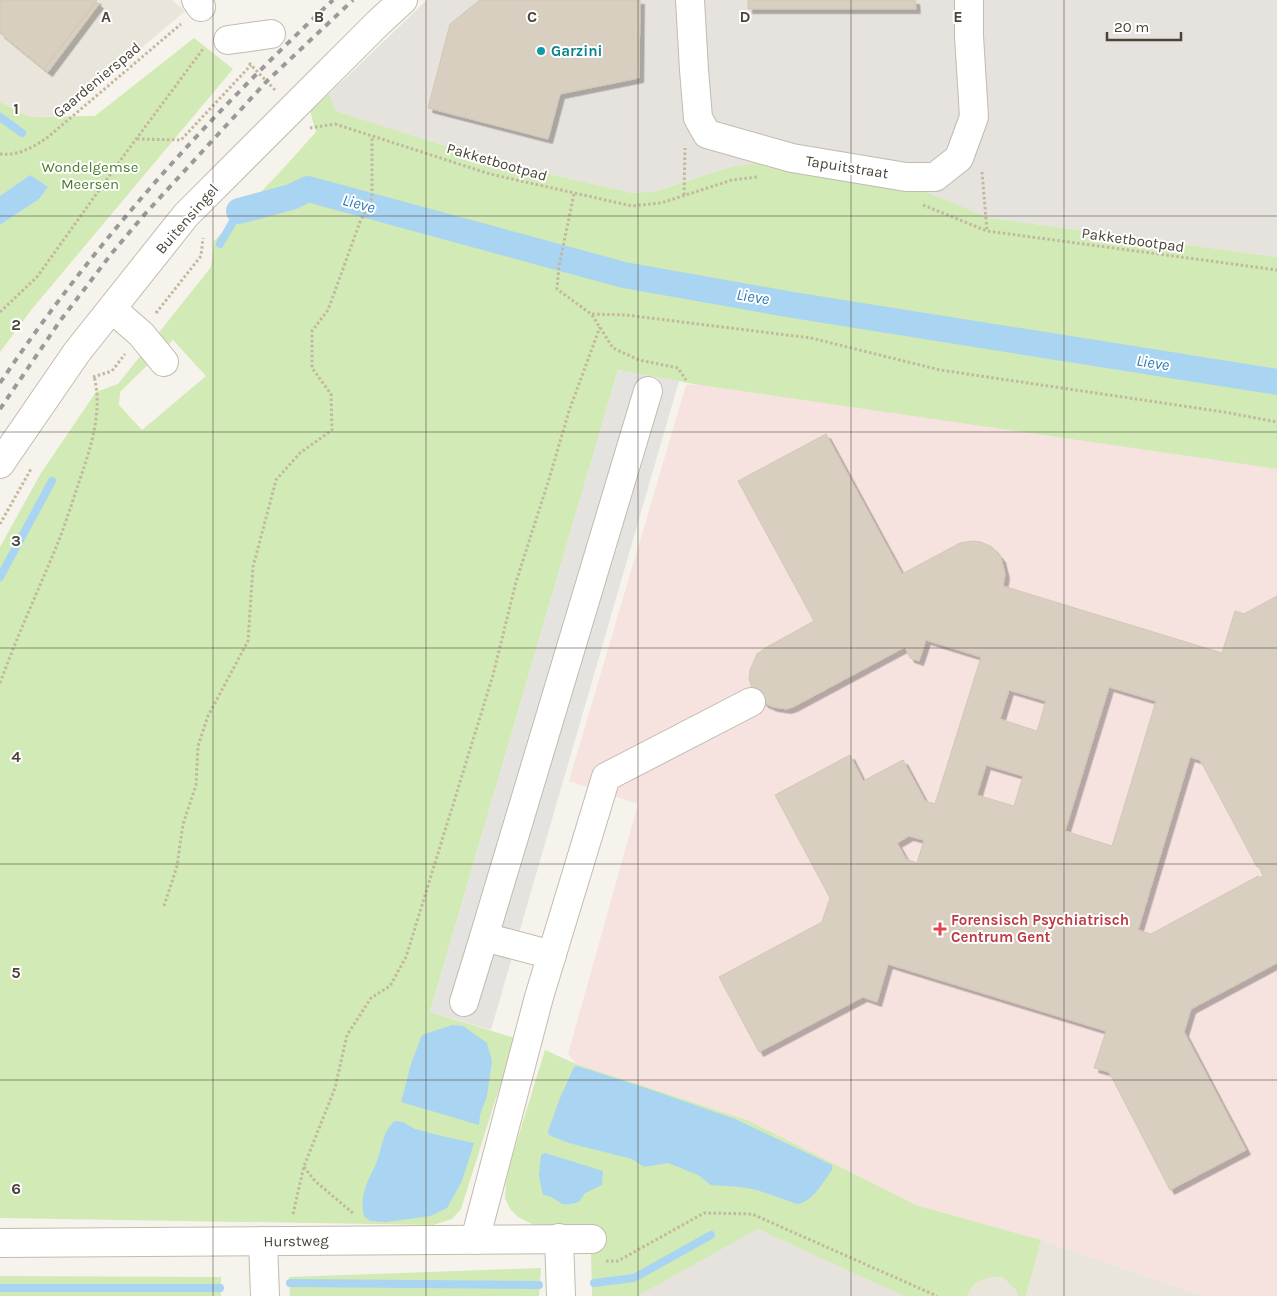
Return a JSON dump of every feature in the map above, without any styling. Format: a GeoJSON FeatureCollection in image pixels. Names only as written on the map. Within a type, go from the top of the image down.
{"type":"FeatureCollection","features":[{"type":"Feature","properties":{"kind":"street","name":"Buitensingel"},"geometry":{"type":"LineString","coordinates":[[0,464],[78,352],[186,215],[292,111],[378,22],[403,0]]}},
{"type":"Feature","properties":{"kind":"street"},"geometry":{"type":"LineString","coordinates":[[690,0],[698,118],[703,127]]}},
{"type":"Feature","properties":{"kind":"street","name":"Tapuitstraat"},"geometry":{"type":"LineString","coordinates":[[703,127],[708,134],[792,158],[906,177],[935,177],[959,158],[974,117],[969,36],[969,0]]}},
{"type":"Feature","properties":{"kind":"street"},"geometry":{"type":"LineString","coordinates":[[217,43],[271,34]]}},
{"type":"Feature","properties":{"kind":"street"},"geometry":{"type":"LineString","coordinates":[[112,309],[140,334],[164,362]]}},
{"type":"Feature","properties":{"kind":"street"},"geometry":{"type":"LineString","coordinates":[[464,1002],[648,391]]}},
{"type":"Feature","properties":{"kind":"street"},"geometry":{"type":"LineString","coordinates":[[475,1240],[539,997],[606,778],[751,702]]}},
{"type":"Feature","properties":{"kind":"street"},"geometry":{"type":"LineString","coordinates":[[484,937],[552,955]]}},
{"type":"Feature","properties":{"kind":"street"},"geometry":{"type":"LineString","coordinates":[[560,1238],[560,1296]]}},
{"type":"Feature","properties":{"kind":"street","name":"Hurstweg"},"geometry":{"type":"LineString","coordinates":[[0,1243],[592,1239]]}},
{"type":"Feature","properties":{"kind":"street"},"geometry":{"type":"LineString","coordinates":[[265,1296],[274,1241]]}},
{"type":"Feature","properties":{"kind":"path","name":"Gaardenierspad"},"geometry":{"type":"LineString","coordinates":[[0,154],[9,155],[34,147],[48,137],[199,4]]}},
{"type":"Feature","properties":{"kind":"path"},"geometry":{"type":"LineString","coordinates":[[0,312],[37,277],[137,138],[217,43]]}},
{"type":"Feature","properties":{"kind":"path"},"geometry":{"type":"LineString","coordinates":[[246,61],[292,111]]}},
{"type":"Feature","properties":{"kind":"path"},"geometry":{"type":"LineString","coordinates":[[137,138],[180,140],[251,65]]}},
{"type":"Feature","properties":{"kind":"path","name":"Pakketbootpad"},"geometry":{"type":"LineString","coordinates":[[292,111],[490,174],[632,206],[661,204],[732,180],[759,177]]}},
{"type":"Feature","properties":{"kind":"path"},"geometry":{"type":"LineString","coordinates":[[684,195],[685,140],[703,127]]}},
{"type":"Feature","properties":{"kind":"path"},"geometry":{"type":"LineString","coordinates":[[164,906],[177,866],[183,824],[196,785],[198,746],[208,716],[248,641],[253,567],[276,480],[300,453],[332,430],[331,394],[312,368],[312,331],[328,310],[360,222],[372,198],[372,136]]}},
{"type":"Feature","properties":{"kind":"path"},"geometry":{"type":"LineString","coordinates":[[961,153],[981,164],[987,231]]}},
{"type":"Feature","properties":{"kind":"path"},"geometry":{"type":"LineString","coordinates":[[574,194],[562,249],[557,289],[591,314],[613,348],[639,360],[678,368],[686,380]]}},
{"type":"Feature","properties":{"kind":"path","name":"Pakketbootpad"},"geometry":{"type":"LineString","coordinates":[[920,204],[987,231],[1277,270]]}},
{"type":"Feature","properties":{"kind":"path"},"geometry":{"type":"LineString","coordinates":[[0,683],[14,645],[58,543],[88,454],[97,415],[97,388],[92,378],[112,371],[201,256],[204,236]]}},
{"type":"Feature","properties":{"kind":"path"},"geometry":{"type":"LineString","coordinates":[[591,314],[626,315],[811,338],[940,370],[1224,412],[1277,422]]}},
{"type":"Feature","properties":{"kind":"path"},"geometry":{"type":"LineString","coordinates":[[274,1241],[298,1197],[304,1166],[335,1088],[347,1035],[372,998],[390,986],[406,957],[493,675],[516,582],[569,411],[600,326]]}},
{"type":"Feature","properties":{"kind":"path"},"geometry":{"type":"LineString","coordinates":[[304,1166],[315,1181],[360,1220],[362,1240]]}},
{"type":"Feature","properties":{"kind":"shaded area"},"geometry":{"type":"Polygon","coordinates":[[[0,0],[172,0],[185,11],[61,116],[29,117],[0,102],[0,0]]]}},
{"type":"Feature","properties":{"kind":"shaded area"},"geometry":{"type":"Polygon","coordinates":[[[427,0],[1277,0],[1277,257],[990,218],[916,188],[730,167],[657,191],[632,193],[493,161],[336,111],[329,94],[427,0]]]}},
{"type":"Feature","properties":{"kind":"shaded area"},"geometry":{"type":"Polygon","coordinates":[[[618,370],[679,381],[491,1030],[430,1012],[618,370]]]}},
{"type":"Feature","properties":{"kind":"shaded area","name":"Forensisch Psychiatrisch Centrum Gent"},"geometry":{"type":"Polygon","coordinates":[[[701,384],[1277,469],[1277,1296],[1204,1296],[1041,1240],[916,1205],[747,1120],[576,1064],[568,1054],[638,804],[569,781],[686,385],[701,384]]]}},
{"type":"Feature","properties":{"kind":"shaded area"},"geometry":{"type":"Polygon","coordinates":[[[758,1229],[822,1257],[904,1296],[638,1296],[758,1229]]]}},
{"type":"Feature","properties":{"kind":"shaded area"},"geometry":{"type":"Polygon","coordinates":[[[1041,1240],[1204,1296],[1026,1296],[1041,1240]]]}},
{"type":"Feature","properties":{"kind":"shaded area"},"geometry":{"type":"Polygon","coordinates":[[[989,1276],[1004,1277],[1016,1290],[1018,1296],[967,1296],[977,1283],[989,1276]]]}},
{"type":"Feature","properties":{"kind":"green space","name":"Wondelgemse Meersen"},"geometry":{"type":"Polygon","coordinates":[[[194,38],[233,69],[32,309],[0,352],[0,225],[39,199],[30,175],[0,196],[0,102],[29,117],[95,116],[194,38]]]}},
{"type":"Feature","properties":{"kind":"green space"},"geometry":{"type":"Polygon","coordinates":[[[329,94],[336,111],[493,161],[632,193],[657,191],[730,167],[768,162],[916,188],[990,218],[1277,257],[1277,469],[694,384],[618,370],[430,1012],[515,1038],[461,1209],[452,1219],[433,1225],[0,1218],[0,547],[41,473],[96,392],[118,384],[211,267],[214,241],[316,132],[310,111],[329,94]],[[173,340],[120,392],[119,405],[142,430],[206,376],[173,340]]]}},
{"type":"Feature","properties":{"kind":"green space"},"geometry":{"type":"Polygon","coordinates":[[[545,1050],[576,1064],[747,1120],[916,1205],[1041,1240],[1026,1296],[1018,1296],[1016,1290],[1003,1277],[997,1277],[982,1280],[973,1286],[967,1296],[904,1296],[758,1229],[638,1296],[592,1296],[591,1252],[599,1251],[599,1225],[534,1225],[518,1217],[510,1209],[505,1198],[506,1182],[511,1160],[545,1050]]]}},
{"type":"Feature","properties":{"kind":"green space"},"geometry":{"type":"Polygon","coordinates":[[[541,1268],[539,1296],[290,1296],[289,1277],[541,1268]]]}},
{"type":"Feature","properties":{"kind":"green space"},"geometry":{"type":"Polygon","coordinates":[[[0,1276],[221,1277],[221,1296],[0,1296],[0,1276]]]}},
{"type":"Feature","properties":{"kind":"water"},"geometry":{"type":"Polygon","coordinates":[[[30,175],[48,187],[39,199],[0,225],[0,196],[30,175]]]}},
{"type":"Feature","properties":{"kind":"water"},"geometry":{"type":"Polygon","coordinates":[[[452,1025],[463,1026],[487,1043],[492,1061],[487,1096],[480,1115],[479,1125],[401,1102],[411,1064],[422,1035],[452,1025]]]}},
{"type":"Feature","properties":{"kind":"water"},"geometry":{"type":"Polygon","coordinates":[[[577,1066],[735,1119],[832,1165],[832,1170],[813,1196],[797,1204],[757,1190],[711,1185],[698,1175],[668,1163],[644,1167],[632,1159],[569,1143],[549,1135],[548,1131],[560,1098],[574,1067],[577,1066]]]}},
{"type":"Feature","properties":{"kind":"water"},"geometry":{"type":"Polygon","coordinates":[[[395,1121],[403,1122],[415,1129],[474,1143],[462,1181],[447,1208],[430,1216],[386,1222],[370,1221],[364,1216],[364,1192],[376,1164],[387,1130],[395,1121]]]}},
{"type":"Feature","properties":{"kind":"water"},"geometry":{"type":"Polygon","coordinates":[[[545,1153],[603,1171],[602,1185],[585,1193],[579,1202],[571,1204],[562,1204],[554,1198],[543,1195],[539,1176],[541,1155],[545,1153]]]}},
{"type":"Feature","properties":{"kind":"building"},"geometry":{"type":"Polygon","coordinates":[[[0,0],[97,0],[44,69],[0,33],[0,0]]]}},
{"type":"Feature","properties":{"kind":"building","name":"Garzini"},"geometry":{"type":"Polygon","coordinates":[[[480,0],[640,0],[639,78],[560,94],[548,139],[428,108],[450,24],[480,0]]]}},
{"type":"Feature","properties":{"kind":"building"},"geometry":{"type":"Polygon","coordinates":[[[748,0],[915,0],[916,9],[748,9],[748,0]]]}},
{"type":"Feature","properties":{"kind":"building"},"geometry":{"type":"Polygon","coordinates":[[[96,2],[99,4],[48,72],[44,69],[96,2]]]}},
{"type":"Feature","properties":{"kind":"building"},"geometry":{"type":"Polygon","coordinates":[[[826,434],[902,574],[960,543],[981,542],[992,547],[1001,558],[1005,574],[1003,586],[1222,653],[1235,611],[1244,614],[1277,596],[1277,963],[1191,1009],[1184,1032],[1246,1150],[1170,1190],[1109,1072],[1094,1068],[1106,1031],[888,964],[877,1002],[863,997],[759,1052],[719,977],[822,922],[830,898],[775,795],[850,755],[863,781],[903,760],[925,801],[935,804],[981,657],[926,640],[919,661],[910,658],[905,647],[793,707],[787,709],[773,707],[764,703],[754,693],[749,679],[750,670],[757,654],[814,621],[738,481],[826,434]],[[1109,687],[1065,831],[1112,846],[1156,701],[1109,687]],[[1009,690],[1000,719],[1037,731],[1046,701],[1009,690]],[[1190,757],[1138,930],[1151,934],[1258,876],[1259,878],[1263,876],[1200,760],[1190,757]],[[986,765],[977,795],[1014,806],[1023,776],[986,765]],[[909,836],[897,843],[906,859],[917,863],[924,840],[909,836]]]}},
{"type":"Feature","properties":{"kind":"waterway"},"geometry":{"type":"LineString","coordinates":[[0,117],[22,133]]}},
{"type":"Feature","properties":{"kind":"waterway","name":"Lieve"},"geometry":{"type":"LineString","coordinates":[[239,211],[291,197],[308,189],[624,275],[793,305],[1277,382]]}},
{"type":"Feature","properties":{"kind":"waterway"},"geometry":{"type":"LineString","coordinates":[[220,244],[239,211]]}},
{"type":"Feature","properties":{"kind":"waterway"},"geometry":{"type":"LineString","coordinates":[[0,577],[52,481]]}},
{"type":"Feature","properties":{"kind":"waterway"},"geometry":{"type":"LineString","coordinates":[[594,1283],[634,1278],[711,1235]]}},
{"type":"Feature","properties":{"kind":"waterway"},"geometry":{"type":"LineString","coordinates":[[290,1283],[539,1285]]}},
{"type":"Feature","properties":{"kind":"waterway"},"geometry":{"type":"LineString","coordinates":[[0,1288],[220,1288]]}},
{"type":"Feature","properties":{"kind":"railway"},"geometry":{"type":"LineString","coordinates":[[0,383],[75,279],[156,182],[241,89],[333,0]]}},
{"type":"Feature","properties":{"kind":"railway"},"geometry":{"type":"LineString","coordinates":[[0,409],[60,321],[144,215],[267,81],[353,0]]}},
{"type":"Feature","properties":{"kind":"place","name":"Garzini"},"geometry":{"type":"Point","coordinates":[541,51]}},
{"type":"Feature","properties":{"kind":"place","name":"Forensisch Psychiatrisch Centrum Gent"},"geometry":{"type":"Point","coordinates":[940,929]}}]}
